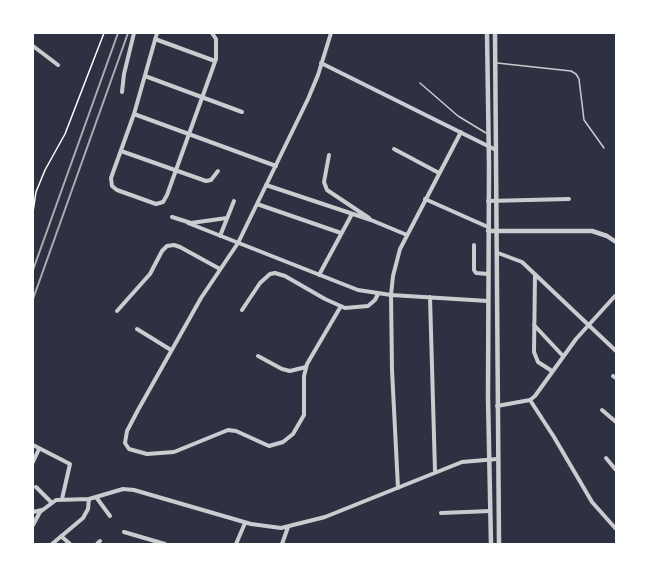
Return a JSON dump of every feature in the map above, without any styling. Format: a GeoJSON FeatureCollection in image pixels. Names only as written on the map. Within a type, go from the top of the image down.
{"type":"FeatureCollection","features":[{"type":"Feature","properties":{"kind":"street"},"geometry":{"type":"LineString","coordinates":[[122,92],[134,33]]}},
{"type":"Feature","properties":{"kind":"street"},"geometry":{"type":"LineString","coordinates":[[157,33],[134,114],[111,178],[112,186],[117,190],[152,203],[163,202],[215,61],[217,48],[216,39],[212,33]]}},
{"type":"Feature","properties":{"kind":"street"},"geometry":{"type":"LineString","coordinates":[[331,33],[304,108],[238,243],[171,350],[127,431],[125,443],[129,449],[147,454],[174,452],[228,430],[236,431],[269,446],[283,442],[293,434],[304,415],[304,376],[307,367],[341,306]]}},
{"type":"Feature","properties":{"kind":"street"},"geometry":{"type":"LineString","coordinates":[[487,33],[491,544]]}},
{"type":"Feature","properties":{"kind":"street"},"geometry":{"type":"LineString","coordinates":[[495,33],[499,544]]}},
{"type":"Feature","properties":{"kind":"street"},"geometry":{"type":"LineString","coordinates":[[155,39],[215,61]]}},
{"type":"Feature","properties":{"kind":"street"},"geometry":{"type":"LineString","coordinates":[[33,46],[58,65]]}},
{"type":"Feature","properties":{"kind":"street"},"geometry":{"type":"LineString","coordinates":[[321,63],[497,150]]}},
{"type":"Feature","properties":{"kind":"street"},"geometry":{"type":"LineString","coordinates":[[145,76],[242,112]]}},
{"type":"Feature","properties":{"kind":"street"},"geometry":{"type":"LineString","coordinates":[[134,114],[276,166]]}},
{"type":"Feature","properties":{"kind":"street"},"geometry":{"type":"LineString","coordinates":[[398,488],[392,370],[393,276],[400,249],[461,132]]}},
{"type":"Feature","properties":{"kind":"street"},"geometry":{"type":"LineString","coordinates":[[394,149],[439,173]]}},
{"type":"Feature","properties":{"kind":"street"},"geometry":{"type":"LineString","coordinates":[[121,151],[206,181],[211,180],[218,171]]}},
{"type":"Feature","properties":{"kind":"street"},"geometry":{"type":"LineString","coordinates":[[329,155],[324,182],[327,190],[371,220]]}},
{"type":"Feature","properties":{"kind":"street"},"geometry":{"type":"LineString","coordinates":[[266,185],[371,220],[407,235]]}},
{"type":"Feature","properties":{"kind":"street"},"geometry":{"type":"LineString","coordinates":[[425,199],[488,229],[498,231],[592,231],[616,242]]}},
{"type":"Feature","properties":{"kind":"street"},"geometry":{"type":"LineString","coordinates":[[488,201],[569,199]]}},
{"type":"Feature","properties":{"kind":"street"},"geometry":{"type":"LineString","coordinates":[[220,236],[234,201]]}},
{"type":"Feature","properties":{"kind":"street"},"geometry":{"type":"LineString","coordinates":[[257,204],[341,233]]}},
{"type":"Feature","properties":{"kind":"street"},"geometry":{"type":"LineString","coordinates":[[319,275],[352,214]]}},
{"type":"Feature","properties":{"kind":"street"},"geometry":{"type":"LineString","coordinates":[[172,217],[349,287],[378,294],[488,301]]}},
{"type":"Feature","properties":{"kind":"street"},"geometry":{"type":"LineString","coordinates":[[188,222],[227,218]]}},
{"type":"Feature","properties":{"kind":"street"},"geometry":{"type":"LineString","coordinates":[[474,245],[474,270],[476,273],[488,274]]}},
{"type":"Feature","properties":{"kind":"street"},"geometry":{"type":"LineString","coordinates":[[117,311],[150,274],[167,246],[180,247],[220,269]]}},
{"type":"Feature","properties":{"kind":"street"},"geometry":{"type":"LineString","coordinates":[[498,253],[522,262],[616,351]]}},
{"type":"Feature","properties":{"kind":"street"},"geometry":{"type":"LineString","coordinates":[[243,310],[260,283],[270,274],[275,273],[341,306],[368,306],[378,294]]}},
{"type":"Feature","properties":{"kind":"street"},"geometry":{"type":"LineString","coordinates":[[535,274],[535,358],[552,371]]}},
{"type":"Feature","properties":{"kind":"street"},"geometry":{"type":"LineString","coordinates":[[497,406],[530,400],[563,356],[615,296]]}},
{"type":"Feature","properties":{"kind":"street"},"geometry":{"type":"LineString","coordinates":[[430,297],[435,471]]}},
{"type":"Feature","properties":{"kind":"street"},"geometry":{"type":"LineString","coordinates":[[534,325],[563,356]]}},
{"type":"Feature","properties":{"kind":"street"},"geometry":{"type":"LineString","coordinates":[[137,329],[171,350]]}},
{"type":"Feature","properties":{"kind":"street"},"geometry":{"type":"LineString","coordinates":[[258,356],[290,371],[307,367]]}},
{"type":"Feature","properties":{"kind":"street"},"geometry":{"type":"LineString","coordinates":[[530,400],[592,502],[616,529]]}},
{"type":"Feature","properties":{"kind":"street"},"geometry":{"type":"LineString","coordinates":[[602,410],[616,422]]}},
{"type":"Feature","properties":{"kind":"street"},"geometry":{"type":"LineString","coordinates":[[33,445],[70,464],[62,499]]}},
{"type":"Feature","properties":{"kind":"street"},"geometry":{"type":"LineString","coordinates":[[33,462],[39,449]]}},
{"type":"Feature","properties":{"kind":"street"},"geometry":{"type":"LineString","coordinates":[[606,458],[616,470]]}},
{"type":"Feature","properties":{"kind":"street"},"geometry":{"type":"LineString","coordinates":[[33,525],[43,510],[62,499],[89,499],[123,489],[134,490],[267,528],[288,526],[325,517],[462,462],[497,459]]}},
{"type":"Feature","properties":{"kind":"street"},"geometry":{"type":"LineString","coordinates":[[36,487],[52,503]]}},
{"type":"Feature","properties":{"kind":"street"},"geometry":{"type":"LineString","coordinates":[[96,497],[110,516]]}},
{"type":"Feature","properties":{"kind":"street"},"geometry":{"type":"LineString","coordinates":[[52,544],[86,514],[89,499]]}},
{"type":"Feature","properties":{"kind":"street"},"geometry":{"type":"LineString","coordinates":[[33,512],[43,510]]}},
{"type":"Feature","properties":{"kind":"street"},"geometry":{"type":"LineString","coordinates":[[441,513],[490,511]]}},
{"type":"Feature","properties":{"kind":"street"},"geometry":{"type":"LineString","coordinates":[[236,544],[245,523]]}},
{"type":"Feature","properties":{"kind":"street"},"geometry":{"type":"LineString","coordinates":[[282,544],[288,526]]}},
{"type":"Feature","properties":{"kind":"street"},"geometry":{"type":"LineString","coordinates":[[124,532],[165,544]]}},
{"type":"Feature","properties":{"kind":"street"},"geometry":{"type":"LineString","coordinates":[[491,534],[498,534]]}},
{"type":"Feature","properties":{"kind":"street"},"geometry":{"type":"LineString","coordinates":[[61,537],[70,544]]}},
{"type":"Feature","properties":{"kind":"lane"},"geometry":{"type":"LineString","coordinates":[[487,63],[496,62],[571,71],[576,74],[579,79],[584,120],[604,148]]}},
{"type":"Feature","properties":{"kind":"lane"},"geometry":{"type":"LineString","coordinates":[[420,83],[458,116],[497,137]]}},
{"type":"Feature","properties":{"kind":"path"},"geometry":{"type":"LineString","coordinates":[[33,212],[36,192],[65,134],[104,33]]}},
{"type":"Feature","properties":{"kind":"railway"},"geometry":{"type":"LineString","coordinates":[[33,270],[118,33]]}},
{"type":"Feature","properties":{"kind":"railway"},"geometry":{"type":"LineString","coordinates":[[33,299],[128,33]]}}]}
